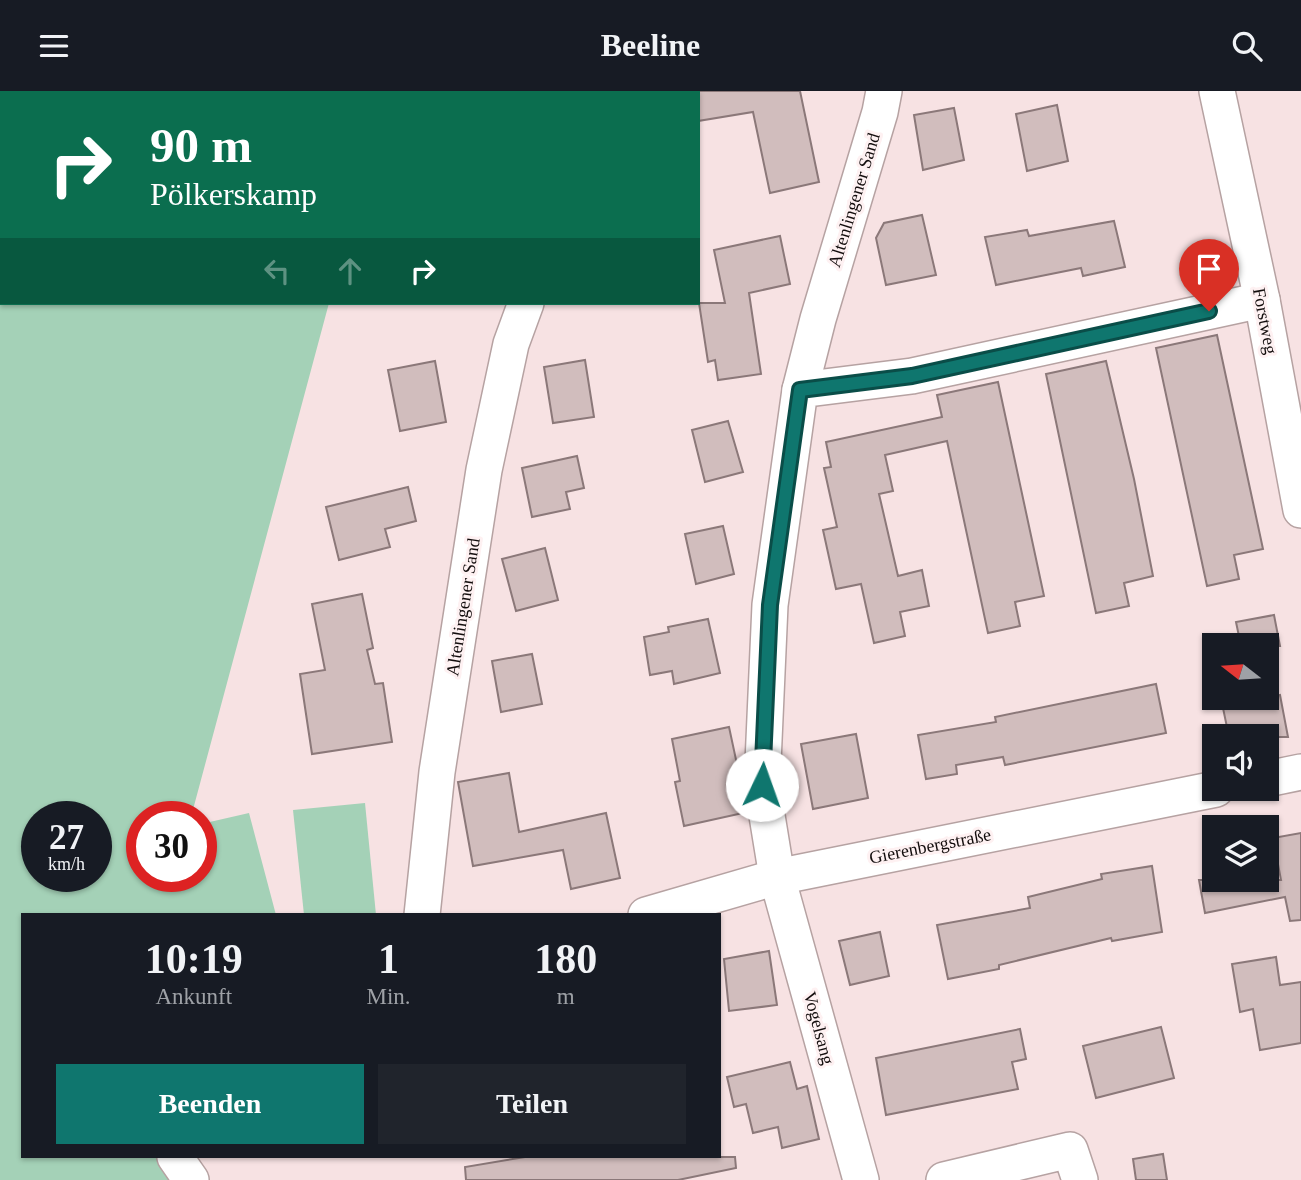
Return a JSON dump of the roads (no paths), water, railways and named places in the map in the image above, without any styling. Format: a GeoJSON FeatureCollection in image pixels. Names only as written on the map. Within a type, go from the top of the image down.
{"type":"FeatureCollection","features":[{"type":"Feature","properties":{"kind":"street","name":"Altenlingener Sand"},"geometry":{"type":"LineString","coordinates":[[777,877],[762,785],[769,619],[800,390],[884,91]]}},
{"type":"Feature","properties":{"kind":"street","name":"Forstweg"},"geometry":{"type":"LineString","coordinates":[[1217,91],[1262,300],[1301,510]]}},
{"type":"Feature","properties":{"kind":"street"},"geometry":{"type":"LineString","coordinates":[[800,390],[912,376],[1262,300]]}},
{"type":"Feature","properties":{"kind":"street","name":"Altenlingener Sand"},"geometry":{"type":"LineString","coordinates":[[422,913],[437,772],[484,470],[511,344],[525,305]]}},
{"type":"Feature","properties":{"kind":"street"},"geometry":{"type":"LineString","coordinates":[[1279,777],[1301,772]]}},
{"type":"Feature","properties":{"kind":"street","name":"Gierenbergstraße"},"geometry":{"type":"LineString","coordinates":[[653,913],[777,877],[1202,792]]}},
{"type":"Feature","properties":{"kind":"street","name":"Vogelsang"},"geometry":{"type":"LineString","coordinates":[[777,877],[861,1180]]}},
{"type":"Feature","properties":{"kind":"street"},"geometry":{"type":"LineString","coordinates":[[944,1180],[1070,1150],[1080,1180]]}},
{"type":"Feature","properties":{"kind":"street"},"geometry":{"type":"LineString","coordinates":[[176,1158],[191,1180]]}}]}
